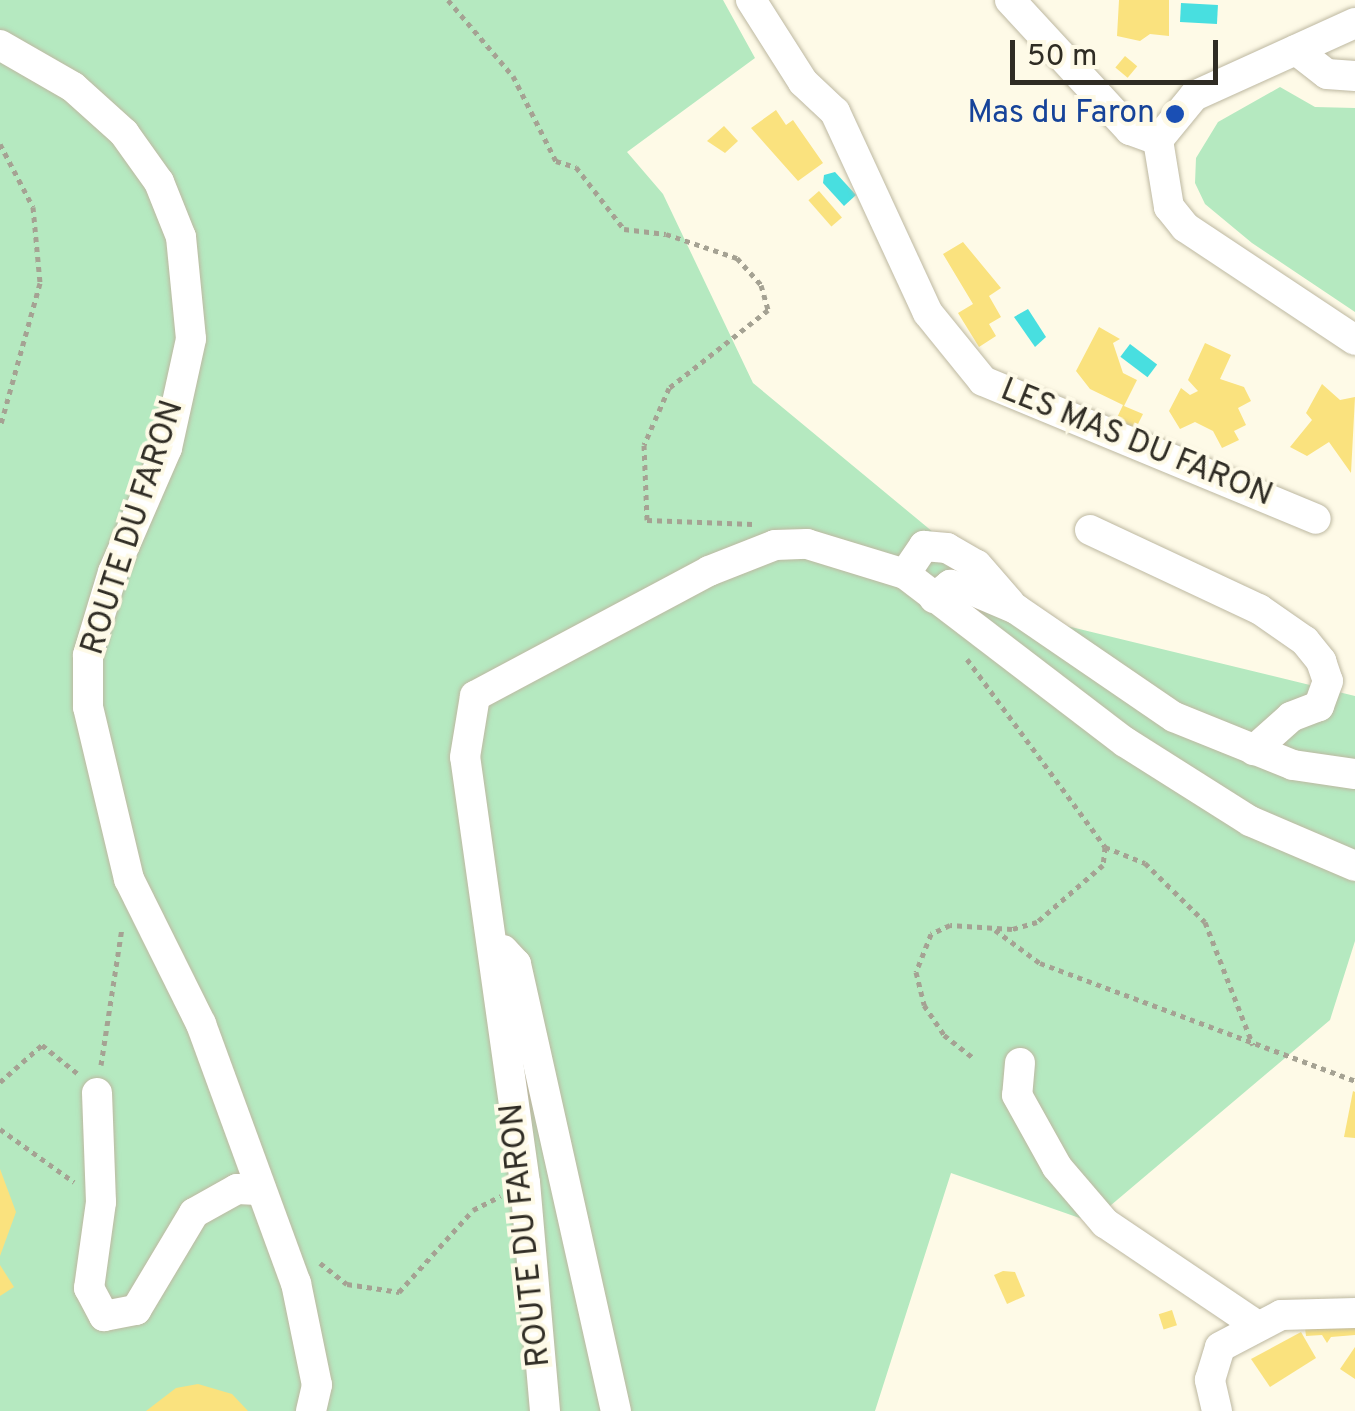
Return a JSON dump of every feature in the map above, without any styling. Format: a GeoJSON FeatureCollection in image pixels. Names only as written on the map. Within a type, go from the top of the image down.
{"type":"FeatureCollection","features":[{"type":"Feature","properties":{"kind":"street","name":"LES MAS DU FARON"},"geometry":{"type":"LineString","coordinates":[[751,0],[803,82],[836,112],[928,313],[984,381],[1316,519]]}},
{"type":"Feature","properties":{"kind":"street"},"geometry":{"type":"LineString","coordinates":[[1010,0],[1130,130],[1158,140]]}},
{"type":"Feature","properties":{"kind":"street"},"geometry":{"type":"LineString","coordinates":[[1355,23],[1194,96],[1158,140],[1169,207],[1184,227],[1355,340]]}},
{"type":"Feature","properties":{"kind":"street","name":"ROUTE DU FARON"},"geometry":{"type":"LineString","coordinates":[[0,45],[73,87],[124,133],[159,182],[181,236],[191,339],[167,448],[113,572],[88,655],[88,707],[129,879],[201,1024],[258,1190],[296,1283],[317,1385],[311,1411]]}},
{"type":"Feature","properties":{"kind":"street"},"geometry":{"type":"LineString","coordinates":[[1296,50],[1327,74],[1355,76]]}},
{"type":"Feature","properties":{"kind":"street"},"geometry":{"type":"LineString","coordinates":[[1090,530],[1259,610],[1305,641],[1322,662],[1328,681],[1319,706],[1291,717],[1254,750]]}},
{"type":"Feature","properties":{"kind":"street","name":"ROUTE DU FARON"},"geometry":{"type":"LineString","coordinates":[[545,1411],[525,1183],[465,757],[475,696],[710,571],[776,545],[837,550],[905,574]]}},
{"type":"Feature","properties":{"kind":"street"},"geometry":{"type":"LineString","coordinates":[[1355,774],[1293,765],[1174,717],[1016,609],[977,565],[948,548],[924,546],[905,574],[967,626],[1125,742],[1234,811],[1355,866]]}},
{"type":"Feature","properties":{"kind":"street"},"geometry":{"type":"LineString","coordinates":[[934,598],[950,586],[1016,609]]}},
{"type":"Feature","properties":{"kind":"street"},"geometry":{"type":"LineString","coordinates":[[493,938],[516,964],[616,1411]]}},
{"type":"Feature","properties":{"kind":"street"},"geometry":{"type":"LineString","coordinates":[[1020,1063],[1017,1095],[1057,1167],[1106,1223],[1256,1325]]}},
{"type":"Feature","properties":{"kind":"street"},"geometry":{"type":"LineString","coordinates":[[96,1093],[100,1202],[89,1288],[104,1316],[136,1310],[194,1213],[237,1189],[258,1190]]}},
{"type":"Feature","properties":{"kind":"street"},"geometry":{"type":"LineString","coordinates":[[1217,1411],[1210,1380],[1220,1347],[1281,1315],[1355,1313]]}},
{"type":"Feature","properties":{"kind":"path"},"geometry":{"type":"LineString","coordinates":[[448,0],[513,76],[556,161],[576,167],[624,230],[666,234],[737,258],[762,285],[768,310],[669,388],[644,445],[647,520],[760,527]]}},
{"type":"Feature","properties":{"kind":"path"},"geometry":{"type":"LineString","coordinates":[[0,144],[33,207],[40,283],[0,427]]}},
{"type":"Feature","properties":{"kind":"path"},"geometry":{"type":"LineString","coordinates":[[967,626],[959,636],[963,654],[1106,847],[1145,862],[1205,922],[1253,1045]]}},
{"type":"Feature","properties":{"kind":"path"},"geometry":{"type":"LineString","coordinates":[[973,1058],[944,1034],[924,1005],[916,972],[931,934],[950,925],[992,927],[1037,922],[1103,865],[1106,847]]}},
{"type":"Feature","properties":{"kind":"path"},"geometry":{"type":"LineString","coordinates":[[96,1093],[129,879]]}},
{"type":"Feature","properties":{"kind":"path"},"geometry":{"type":"LineString","coordinates":[[992,927],[1040,962],[1355,1081]]}},
{"type":"Feature","properties":{"kind":"path"},"geometry":{"type":"LineString","coordinates":[[0,1082],[42,1045],[96,1093]]}},
{"type":"Feature","properties":{"kind":"path"},"geometry":{"type":"LineString","coordinates":[[0,1129],[100,1202]]}},
{"type":"Feature","properties":{"kind":"path"},"geometry":{"type":"LineString","coordinates":[[318,1262],[348,1284],[399,1292],[473,1210],[525,1183]]}},
{"type":"Feature","properties":{"kind":"green space"},"geometry":{"type":"Polygon","coordinates":[[[0,0],[723,0],[755,58],[627,152],[663,194],[753,383],[1038,619],[1355,696],[1355,941],[1330,1020],[1091,1222],[951,1173],[875,1411],[0,1411],[0,0]]]}},
{"type":"Feature","properties":{"kind":"green space"},"geometry":{"type":"Polygon","coordinates":[[[1280,87],[1315,107],[1355,108],[1355,312],[1252,243],[1205,204],[1195,183],[1196,158],[1218,122],[1280,87]]]}},
{"type":"Feature","properties":{"kind":"water"},"geometry":{"type":"Polygon","coordinates":[[[1181,3],[1218,5],[1217,24],[1180,22],[1181,3]]]}},
{"type":"Feature","properties":{"kind":"water"},"geometry":{"type":"Polygon","coordinates":[[[835,172],[856,195],[844,206],[823,183],[824,175],[835,172]]]}},
{"type":"Feature","properties":{"kind":"water"},"geometry":{"type":"Polygon","coordinates":[[[1028,309],[1046,337],[1035,347],[1014,317],[1028,309]]]}},
{"type":"Feature","properties":{"kind":"water"},"geometry":{"type":"Polygon","coordinates":[[[1130,344],[1157,364],[1148,377],[1120,357],[1130,344]]]}},
{"type":"Feature","properties":{"kind":"building"},"geometry":{"type":"Polygon","coordinates":[[[1119,0],[1169,0],[1169,36],[1150,34],[1140,41],[1117,36],[1119,0]]]}},
{"type":"Feature","properties":{"kind":"building"},"geometry":{"type":"Polygon","coordinates":[[[1125,56],[1137,66],[1128,78],[1115,67],[1125,56]]]}},
{"type":"Feature","properties":{"kind":"building"},"geometry":{"type":"Polygon","coordinates":[[[776,110],[786,125],[793,120],[823,163],[798,181],[751,128],[776,110]]]}},
{"type":"Feature","properties":{"kind":"building"},"geometry":{"type":"Polygon","coordinates":[[[724,126],[738,141],[725,153],[707,141],[724,126]]]}},
{"type":"Feature","properties":{"kind":"building"},"geometry":{"type":"Polygon","coordinates":[[[819,191],[842,217],[831,227],[808,200],[819,191]]]}},
{"type":"Feature","properties":{"kind":"building"},"geometry":{"type":"Polygon","coordinates":[[[963,242],[1001,288],[989,296],[1001,317],[989,324],[996,336],[979,347],[958,313],[973,304],[943,254],[963,242]]]}},
{"type":"Feature","properties":{"kind":"building"},"geometry":{"type":"Polygon","coordinates":[[[1099,327],[1120,339],[1113,343],[1123,373],[1137,380],[1124,406],[1143,414],[1134,432],[1114,424],[1123,405],[1090,389],[1076,371],[1099,327]]]}},
{"type":"Feature","properties":{"kind":"building"},"geometry":{"type":"Polygon","coordinates":[[[1205,343],[1231,355],[1220,379],[1244,387],[1251,401],[1238,408],[1246,425],[1234,431],[1239,440],[1222,448],[1213,431],[1195,422],[1180,429],[1169,411],[1181,388],[1190,395],[1198,391],[1188,380],[1205,343]]]}},
{"type":"Feature","properties":{"kind":"building"},"geometry":{"type":"Polygon","coordinates":[[[1322,384],[1340,400],[1355,397],[1351,473],[1329,442],[1307,456],[1290,447],[1312,420],[1306,413],[1322,384]]]}},
{"type":"Feature","properties":{"kind":"building"},"geometry":{"type":"Polygon","coordinates":[[[1355,1092],[1355,1138],[1344,1137],[1355,1092]]]}},
{"type":"Feature","properties":{"kind":"building"},"geometry":{"type":"Polygon","coordinates":[[[0,1169],[16,1212],[0,1256],[0,1169]]]}},
{"type":"Feature","properties":{"kind":"building"},"geometry":{"type":"Polygon","coordinates":[[[0,1265],[14,1287],[0,1296],[0,1265]]]}},
{"type":"Feature","properties":{"kind":"building"},"geometry":{"type":"Polygon","coordinates":[[[1015,1272],[1025,1296],[1007,1304],[994,1275],[1015,1272]]]}},
{"type":"Feature","properties":{"kind":"building"},"geometry":{"type":"Polygon","coordinates":[[[1172,1310],[1177,1325],[1164,1330],[1159,1314],[1172,1310]]]}},
{"type":"Feature","properties":{"kind":"building"},"geometry":{"type":"Polygon","coordinates":[[[1355,1325],[1355,1335],[1331,1337],[1327,1343],[1322,1335],[1306,1336],[1305,1328],[1355,1325]]]}},
{"type":"Feature","properties":{"kind":"building"},"geometry":{"type":"Polygon","coordinates":[[[1301,1332],[1316,1358],[1270,1387],[1251,1359],[1301,1332]]]}},
{"type":"Feature","properties":{"kind":"building"},"geometry":{"type":"Polygon","coordinates":[[[1355,1347],[1355,1379],[1340,1369],[1355,1347]]]}},
{"type":"Feature","properties":{"kind":"building"},"geometry":{"type":"Polygon","coordinates":[[[198,1384],[232,1394],[248,1411],[146,1411],[176,1388],[198,1384]]]}},
{"type":"Feature","properties":{"kind":"place","name":"Mas du Faron"},"geometry":{"type":"Point","coordinates":[1175,114]}}]}
